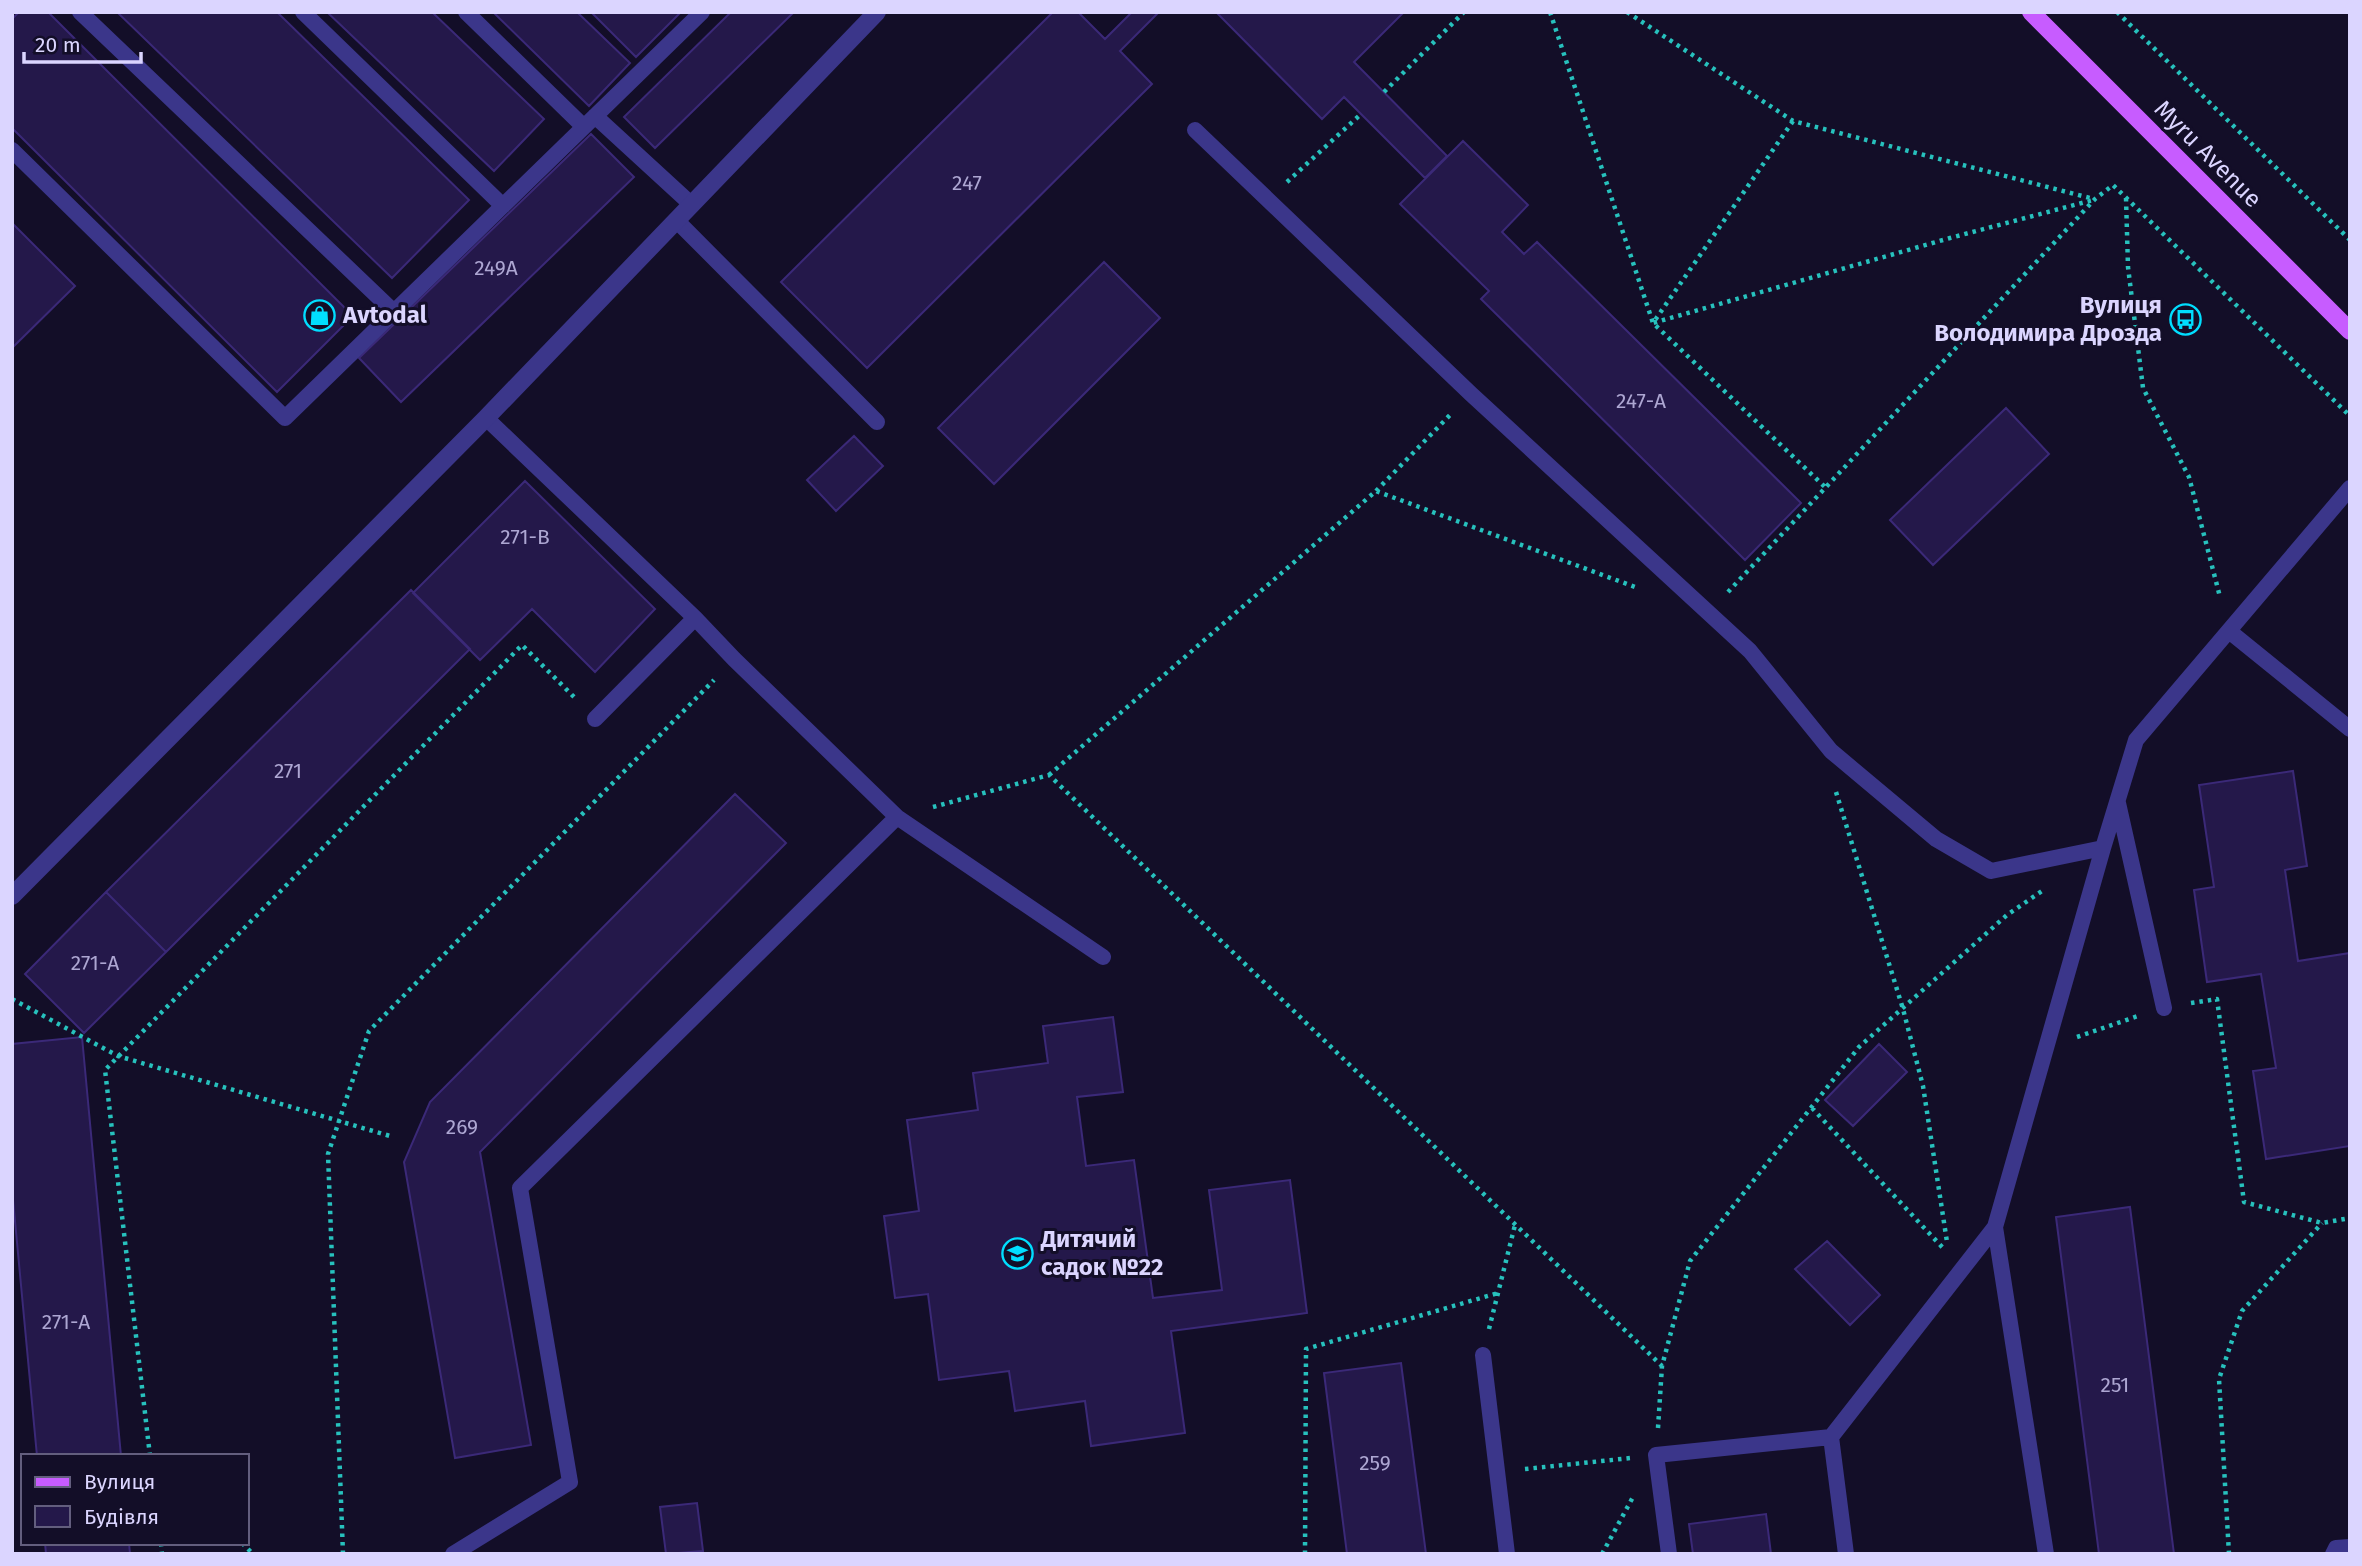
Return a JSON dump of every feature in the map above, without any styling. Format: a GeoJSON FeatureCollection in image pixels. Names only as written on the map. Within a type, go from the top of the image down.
{"type":"FeatureCollection","features":[{"type":"Feature","properties":{"kind":"main road","name":"Myru Avenue"},"geometry":{"type":"LineString","coordinates":[[2031,12],[2350,331]]}},
{"type":"Feature","properties":{"kind":"street"},"geometry":{"type":"LineString","coordinates":[[12,896],[486,418],[877,12]]}},
{"type":"Feature","properties":{"kind":"lane"},"geometry":{"type":"LineString","coordinates":[[80,12],[394,312]]}},
{"type":"Feature","properties":{"kind":"lane"},"geometry":{"type":"LineString","coordinates":[[303,12],[503,206]]}},
{"type":"Feature","properties":{"kind":"lane"},"geometry":{"type":"LineString","coordinates":[[466,12],[590,122],[692,205]]}},
{"type":"Feature","properties":{"kind":"lane"},"geometry":{"type":"LineString","coordinates":[[12,150],[285,418],[702,12]]}},
{"type":"Feature","properties":{"kind":"lane"},"geometry":{"type":"LineString","coordinates":[[1195,130],[1471,394],[1750,651],[1831,751],[1936,839],[1991,871],[2103,848]]}},
{"type":"Feature","properties":{"kind":"lane"},"geometry":{"type":"LineString","coordinates":[[677,221],[877,422]]}},
{"type":"Feature","properties":{"kind":"lane"},"geometry":{"type":"LineString","coordinates":[[486,418],[897,817],[1103,957]]}},
{"type":"Feature","properties":{"kind":"lane"},"geometry":{"type":"LineString","coordinates":[[1846,1554],[1831,1437],[1995,1227],[2136,740],[2350,488]]}},
{"type":"Feature","properties":{"kind":"lane"},"geometry":{"type":"LineString","coordinates":[[595,719],[695,618]]}},
{"type":"Feature","properties":{"kind":"lane"},"geometry":{"type":"LineString","coordinates":[[2229,631],[2350,729]]}},
{"type":"Feature","properties":{"kind":"lane"},"geometry":{"type":"LineString","coordinates":[[2117,801],[2164,1007]]}},
{"type":"Feature","properties":{"kind":"lane"},"geometry":{"type":"LineString","coordinates":[[453,1554],[570,1482],[520,1188],[897,817]]}},
{"type":"Feature","properties":{"kind":"lane"},"geometry":{"type":"LineString","coordinates":[[1995,1227],[2046,1554]]}},
{"type":"Feature","properties":{"kind":"lane"},"geometry":{"type":"LineString","coordinates":[[1483,1355],[1507,1554]]}},
{"type":"Feature","properties":{"kind":"lane"},"geometry":{"type":"LineString","coordinates":[[1669,1554],[1656,1455],[1831,1437]]}},
{"type":"Feature","properties":{"kind":"lane"},"geometry":{"type":"LineString","coordinates":[[2333,1554],[2336,1548],[2350,1546]]}},
{"type":"Feature","properties":{"kind":"path"},"geometry":{"type":"LineString","coordinates":[[1384,92],[1464,12]]}},
{"type":"Feature","properties":{"kind":"path"},"geometry":{"type":"LineString","coordinates":[[1550,12],[1653,323],[1826,488]]}},
{"type":"Feature","properties":{"kind":"path"},"geometry":{"type":"LineString","coordinates":[[1627,12],[1793,121],[2095,199]]}},
{"type":"Feature","properties":{"kind":"path"},"geometry":{"type":"LineString","coordinates":[[2117,12],[2350,240]]}},
{"type":"Feature","properties":{"kind":"path"},"geometry":{"type":"LineString","coordinates":[[1268,200],[1361,114]]}},
{"type":"Feature","properties":{"kind":"path"},"geometry":{"type":"LineString","coordinates":[[1653,323],[1793,121]]}},
{"type":"Feature","properties":{"kind":"path"},"geometry":{"type":"LineString","coordinates":[[1653,323],[2095,199],[2112,185],[2350,416]]}},
{"type":"Feature","properties":{"kind":"path"},"geometry":{"type":"LineString","coordinates":[[2126,198],[2128,267],[2143,388],[2189,477],[2229,631]]}},
{"type":"Feature","properties":{"kind":"path"},"geometry":{"type":"LineString","coordinates":[[1376,491],[1471,394]]}},
{"type":"Feature","properties":{"kind":"path"},"geometry":{"type":"LineString","coordinates":[[150,1454],[105,1070],[522,645],[595,719]]}},
{"type":"Feature","properties":{"kind":"path"},"geometry":{"type":"LineString","coordinates":[[343,1554],[328,1154],[369,1031],[734,659]]}},
{"type":"Feature","properties":{"kind":"path"},"geometry":{"type":"LineString","coordinates":[[897,817],[1049,775],[1662,1366]]}},
{"type":"Feature","properties":{"kind":"path"},"geometry":{"type":"LineString","coordinates":[[1812,1108],[1950,1255],[1923,1086],[1903,1009],[1834,784]]}},
{"type":"Feature","properties":{"kind":"path"},"geometry":{"type":"LineString","coordinates":[[1602,1554],[1656,1455],[1662,1366],[1690,1261],[1859,1047],[2007,915],[2049,886]]}},
{"type":"Feature","properties":{"kind":"path"},"geometry":{"type":"LineString","coordinates":[[12,999],[118,1056],[390,1136]]}},
{"type":"Feature","properties":{"kind":"path"},"geometry":{"type":"LineString","coordinates":[[2046,1047],[2164,1007],[2217,999],[2244,1202],[2322,1223],[2350,1218]]}},
{"type":"Feature","properties":{"kind":"path"},"geometry":{"type":"LineString","coordinates":[[2229,1554],[2219,1379],[2242,1311],[2322,1223]]}},
{"type":"Feature","properties":{"kind":"path"},"geometry":{"type":"LineString","coordinates":[[1483,1355],[1515,1224]]}},
{"type":"Feature","properties":{"kind":"path"},"geometry":{"type":"LineString","coordinates":[[1305,1554],[1306,1349],[1498,1293]]}},
{"type":"Feature","properties":{"kind":"path"},"geometry":{"type":"LineString","coordinates":[[1496,1472],[1656,1455]]}},
{"type":"Feature","properties":{"kind":"building"},"geometry":{"type":"Polygon","coordinates":[[[19,12],[48,12],[353,316],[277,392],[12,128],[12,19],[19,12]]]}},
{"type":"Feature","properties":{"kind":"building"},"geometry":{"type":"Polygon","coordinates":[[[117,12],[277,12],[469,200],[392,278],[117,12]]]}},
{"type":"Feature","properties":{"kind":"building"},"geometry":{"type":"Polygon","coordinates":[[[327,12],[432,12],[544,119],[494,171],[327,12]]]}},
{"type":"Feature","properties":{"kind":"building"},"geometry":{"type":"Polygon","coordinates":[[[493,12],[577,12],[630,63],[589,106],[493,12]]]}},
{"type":"Feature","properties":{"kind":"building"},"geometry":{"type":"Polygon","coordinates":[[[591,12],[681,12],[636,57],[591,12]]]}},
{"type":"Feature","properties":{"kind":"building"},"geometry":{"type":"Polygon","coordinates":[[[731,12],[794,12],[655,148],[624,117],[731,12]]]}},
{"type":"Feature","properties":{"kind":"building"},"geometry":{"type":"Polygon","coordinates":[[[1053,12],[1078,12],[1105,39],[1132,12],[1159,12],[1120,51],[1152,84],[867,368],[781,282],[1053,12]]]}},
{"type":"Feature","properties":{"kind":"building"},"geometry":{"type":"Polygon","coordinates":[[[1216,12],[1404,12],[1354,62],[1447,156],[1425,178],[1344,97],[1322,119],[1216,12]]]}},
{"type":"Feature","properties":{"kind":"building"},"geometry":{"type":"Polygon","coordinates":[[[591,134],[634,177],[401,402],[359,358],[591,134]]]}},
{"type":"Feature","properties":{"kind":"building"},"geometry":{"type":"Polygon","coordinates":[[[1463,141],[1528,205],[1502,232],[1524,254],[1537,242],[1801,503],[1745,560],[1481,299],[1489,291],[1400,204],[1463,141]]]}},
{"type":"Feature","properties":{"kind":"building"},"geometry":{"type":"Polygon","coordinates":[[[12,223],[75,286],[12,348],[12,223]]]}},
{"type":"Feature","properties":{"kind":"building"},"geometry":{"type":"Polygon","coordinates":[[[1104,262],[1160,318],[994,484],[938,428],[1104,262]]]}},
{"type":"Feature","properties":{"kind":"building"},"geometry":{"type":"Polygon","coordinates":[[[2006,408],[2049,454],[1933,565],[1890,520],[2006,408]]]}},
{"type":"Feature","properties":{"kind":"building"},"geometry":{"type":"Polygon","coordinates":[[[854,436],[883,466],[836,511],[807,480],[854,436]]]}},
{"type":"Feature","properties":{"kind":"building"},"geometry":{"type":"Polygon","coordinates":[[[525,481],[655,609],[595,672],[532,609],[480,660],[413,593],[525,481]]]}},
{"type":"Feature","properties":{"kind":"building"},"geometry":{"type":"Polygon","coordinates":[[[411,590],[470,649],[166,952],[106,892],[411,590]]]}},
{"type":"Feature","properties":{"kind":"building"},"geometry":{"type":"Polygon","coordinates":[[[2293,771],[2307,866],[2285,870],[2298,961],[2350,953],[2350,1146],[2266,1159],[2253,1071],[2276,1068],[2261,974],[2207,982],[2194,890],[2214,887],[2199,785],[2293,771]]]}},
{"type":"Feature","properties":{"kind":"building"},"geometry":{"type":"Polygon","coordinates":[[[735,794],[786,843],[480,1152],[531,1445],[455,1458],[404,1162],[430,1102],[735,794]]]}},
{"type":"Feature","properties":{"kind":"building"},"geometry":{"type":"Polygon","coordinates":[[[106,892],[166,952],[84,1033],[25,974],[106,892]]]}},
{"type":"Feature","properties":{"kind":"building","name":"Дитячий садок №22"},"geometry":{"type":"Polygon","coordinates":[[[1113,1017],[1123,1092],[1077,1097],[1086,1166],[1134,1160],[1153,1298],[1222,1290],[1209,1190],[1290,1180],[1307,1313],[1171,1331],[1185,1433],[1091,1446],[1085,1401],[1015,1411],[1009,1371],[939,1380],[928,1294],[895,1298],[884,1216],[919,1211],[907,1120],[978,1110],[973,1073],[1048,1063],[1043,1026],[1113,1017]]]}},
{"type":"Feature","properties":{"kind":"building"},"geometry":{"type":"Polygon","coordinates":[[[82,1037],[121,1454],[37,1454],[12,1189],[12,1044],[82,1037]]]}},
{"type":"Feature","properties":{"kind":"building"},"geometry":{"type":"Polygon","coordinates":[[[1879,1044],[1907,1072],[1853,1126],[1825,1100],[1879,1044]]]}},
{"type":"Feature","properties":{"kind":"building"},"geometry":{"type":"Polygon","coordinates":[[[2130,1207],[2174,1554],[2099,1554],[2056,1217],[2130,1207]]]}},
{"type":"Feature","properties":{"kind":"building"},"geometry":{"type":"Polygon","coordinates":[[[1827,1241],[1880,1295],[1850,1325],[1795,1269],[1827,1241]]]}},
{"type":"Feature","properties":{"kind":"building"},"geometry":{"type":"Polygon","coordinates":[[[1401,1363],[1426,1554],[1347,1554],[1324,1373],[1401,1363]]]}},
{"type":"Feature","properties":{"kind":"building"},"geometry":{"type":"Polygon","coordinates":[[[697,1503],[703,1551],[666,1554],[660,1507],[697,1503]]]}},
{"type":"Feature","properties":{"kind":"building"},"geometry":{"type":"Polygon","coordinates":[[[1766,1514],[1771,1554],[1693,1554],[1689,1524],[1766,1514]]]}},
{"type":"Feature","properties":{"kind":"building"},"geometry":{"type":"Polygon","coordinates":[[[45,1545],[129,1545],[130,1554],[46,1554],[45,1545]]]}},
{"type":"Feature","properties":{"kind":"place","name":"Avtodal"},"geometry":{"type":"Point","coordinates":[320,315]}},
{"type":"Feature","properties":{"kind":"place","name":"Вулиця Володимира Дрозда"},"geometry":{"type":"Point","coordinates":[2185,319]}},
{"type":"Feature","properties":{"kind":"place","name":"Дитячий садок №22"},"geometry":{"type":"Point","coordinates":[1018,1253]}}]}
